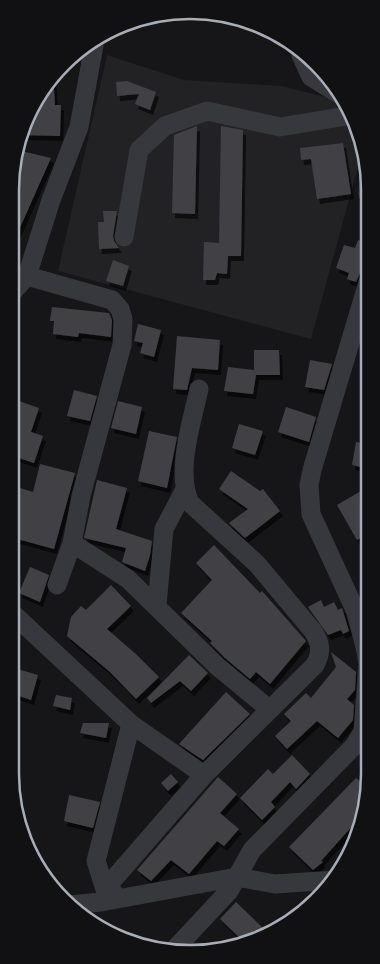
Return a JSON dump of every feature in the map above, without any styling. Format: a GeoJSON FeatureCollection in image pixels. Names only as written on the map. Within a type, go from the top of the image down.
{"type":"FeatureCollection","features":[{"type":"Feature","properties":{"kind":"street"},"geometry":{"type":"LineString","coordinates":[[19,286],[28,276],[51,200],[79,127],[93,49]]}},
{"type":"Feature","properties":{"kind":"street"},"geometry":{"type":"LineString","coordinates":[[304,62],[311,77],[325,86]]}},
{"type":"Feature","properties":{"kind":"street"},"geometry":{"type":"LineString","coordinates":[[124,237],[139,150],[165,126],[206,111],[280,127],[345,116]]}},
{"type":"Feature","properties":{"kind":"street"},"geometry":{"type":"LineString","coordinates":[[28,276],[112,300],[120,309],[123,319],[122,345],[81,496],[72,543],[57,585]]}},
{"type":"Feature","properties":{"kind":"street"},"geometry":{"type":"LineString","coordinates":[[361,306],[312,470],[308,500],[311,514],[356,612],[361,628]]}},
{"type":"Feature","properties":{"kind":"street"},"geometry":{"type":"LineString","coordinates":[[157,604],[164,529],[184,492],[184,465],[199,389]]}},
{"type":"Feature","properties":{"kind":"street"},"geometry":{"type":"LineString","coordinates":[[105,889],[204,775],[315,665],[319,657],[318,639],[257,564],[190,503],[184,492]]}},
{"type":"Feature","properties":{"kind":"street"},"geometry":{"type":"LineString","coordinates":[[72,543],[128,579],[157,604],[176,627],[217,666],[269,709]]}},
{"type":"Feature","properties":{"kind":"street"},"geometry":{"type":"LineString","coordinates":[[19,619],[131,724],[204,775]]}},
{"type":"Feature","properties":{"kind":"street"},"geometry":{"type":"LineString","coordinates":[[123,898],[105,889],[96,862],[131,724]]}},
{"type":"Feature","properties":{"kind":"street"},"geometry":{"type":"LineString","coordinates":[[179,944],[224,896],[252,850],[355,745],[361,734]]}},
{"type":"Feature","properties":{"kind":"street"},"geometry":{"type":"LineString","coordinates":[[78,904],[123,898],[237,877],[275,884],[324,881]]}},
{"type":"Feature","properties":{"kind":"shaded area"},"geometry":{"type":"Polygon","coordinates":[[[107,55],[184,80],[281,86],[335,99],[344,114],[352,135],[359,163],[311,339],[58,271],[107,55]]]}},
{"type":"Feature","properties":{"kind":"building"},"geometry":{"type":"Polygon","coordinates":[[[127,81],[156,92],[150,110],[135,104],[139,94],[117,96],[116,82],[127,81]]]}},
{"type":"Feature","properties":{"kind":"building"},"geometry":{"type":"Polygon","coordinates":[[[54,86],[55,105],[61,105],[60,136],[28,135],[36,114],[54,86]]]}},
{"type":"Feature","properties":{"kind":"building"},"geometry":{"type":"Polygon","coordinates":[[[197,126],[195,214],[172,213],[174,135],[197,126]]]}},
{"type":"Feature","properties":{"kind":"building"},"geometry":{"type":"Polygon","coordinates":[[[221,126],[243,130],[241,256],[228,256],[227,274],[217,273],[215,280],[203,280],[204,242],[219,243],[221,126]]]}},
{"type":"Feature","properties":{"kind":"building"},"geometry":{"type":"Polygon","coordinates":[[[343,143],[351,194],[317,199],[311,159],[301,160],[300,148],[343,143]]]}},
{"type":"Feature","properties":{"kind":"building"},"geometry":{"type":"Polygon","coordinates":[[[24,152],[51,158],[19,230],[20,168],[24,152]]]}},
{"type":"Feature","properties":{"kind":"building"},"geometry":{"type":"Polygon","coordinates":[[[103,211],[117,211],[113,236],[119,248],[99,249],[98,222],[104,222],[103,211]]]}},
{"type":"Feature","properties":{"kind":"building"},"geometry":{"type":"Polygon","coordinates":[[[358,240],[361,241],[361,271],[356,282],[347,279],[349,273],[336,268],[344,245],[355,248],[358,240]]]}},
{"type":"Feature","properties":{"kind":"building"},"geometry":{"type":"Polygon","coordinates":[[[113,260],[129,266],[123,286],[106,281],[113,260]]]}},
{"type":"Feature","properties":{"kind":"building"},"geometry":{"type":"Polygon","coordinates":[[[52,307],[109,313],[112,320],[111,337],[79,333],[78,337],[53,334],[54,321],[50,321],[52,307]]]}},
{"type":"Feature","properties":{"kind":"building"},"geometry":{"type":"Polygon","coordinates":[[[138,324],[161,330],[154,357],[140,353],[143,343],[134,341],[138,324]]]}},
{"type":"Feature","properties":{"kind":"building"},"geometry":{"type":"Polygon","coordinates":[[[177,336],[220,340],[218,370],[192,368],[187,390],[173,389],[177,336]]]}},
{"type":"Feature","properties":{"kind":"building"},"geometry":{"type":"Polygon","coordinates":[[[254,350],[279,350],[280,375],[256,375],[253,394],[224,391],[228,367],[254,370],[254,350]]]}},
{"type":"Feature","properties":{"kind":"building"},"geometry":{"type":"Polygon","coordinates":[[[310,360],[332,364],[324,390],[305,387],[310,360]]]}},
{"type":"Feature","properties":{"kind":"building"},"geometry":{"type":"Polygon","coordinates":[[[74,390],[97,396],[90,421],[67,416],[74,390]]]}},
{"type":"Feature","properties":{"kind":"building"},"geometry":{"type":"Polygon","coordinates":[[[19,401],[39,408],[31,432],[43,436],[34,463],[19,458],[19,401]]]}},
{"type":"Feature","properties":{"kind":"building"},"geometry":{"type":"Polygon","coordinates":[[[118,401],[142,407],[136,434],[111,428],[118,401]]]}},
{"type":"Feature","properties":{"kind":"building"},"geometry":{"type":"Polygon","coordinates":[[[286,407],[316,417],[309,442],[278,432],[286,407]]]}},
{"type":"Feature","properties":{"kind":"building"},"geometry":{"type":"Polygon","coordinates":[[[239,424],[263,431],[255,455],[232,448],[239,424]]]}},
{"type":"Feature","properties":{"kind":"building"},"geometry":{"type":"Polygon","coordinates":[[[149,431],[177,437],[167,488],[138,481],[149,431]]]}},
{"type":"Feature","properties":{"kind":"building"},"geometry":{"type":"Polygon","coordinates":[[[356,442],[361,443],[361,467],[352,465],[356,442]]]}},
{"type":"Feature","properties":{"kind":"building"},"geometry":{"type":"Polygon","coordinates":[[[40,464],[75,473],[54,549],[19,539],[19,488],[33,492],[40,464]]]}},
{"type":"Feature","properties":{"kind":"building"},"geometry":{"type":"Polygon","coordinates":[[[231,471],[260,491],[263,489],[280,511],[245,538],[229,523],[248,509],[219,489],[231,471]]]}},
{"type":"Feature","properties":{"kind":"building"},"geometry":{"type":"Polygon","coordinates":[[[97,480],[127,488],[116,529],[152,541],[145,571],[122,562],[126,548],[84,538],[97,480]]]}},
{"type":"Feature","properties":{"kind":"building"},"geometry":{"type":"Polygon","coordinates":[[[361,491],[361,538],[357,540],[337,505],[361,491]]]}},
{"type":"Feature","properties":{"kind":"building"},"geometry":{"type":"Polygon","coordinates":[[[214,545],[260,593],[262,591],[306,641],[270,684],[256,672],[250,679],[225,658],[210,643],[212,641],[181,613],[212,580],[196,563],[214,545]]]}},
{"type":"Feature","properties":{"kind":"building"},"geometry":{"type":"Polygon","coordinates":[[[30,567],[49,575],[40,602],[19,593],[30,567]]]}},
{"type":"Feature","properties":{"kind":"building"},"geometry":{"type":"Polygon","coordinates":[[[111,585],[131,606],[107,629],[159,677],[136,699],[110,672],[67,636],[71,617],[81,606],[86,610],[111,585]]]}},
{"type":"Feature","properties":{"kind":"building"},"geometry":{"type":"Polygon","coordinates":[[[321,600],[324,607],[334,602],[338,610],[342,608],[349,631],[343,634],[341,630],[328,635],[308,607],[321,600]]]}},
{"type":"Feature","properties":{"kind":"building"},"geometry":{"type":"Polygon","coordinates":[[[331,652],[356,672],[355,690],[347,699],[354,705],[353,720],[338,738],[317,721],[287,749],[275,736],[291,721],[284,714],[306,693],[311,698],[336,667],[331,652]]]}},
{"type":"Feature","properties":{"kind":"building"},"geometry":{"type":"Polygon","coordinates":[[[189,655],[208,673],[191,691],[180,681],[151,703],[147,698],[189,655]]]}},
{"type":"Feature","properties":{"kind":"building"},"geometry":{"type":"Polygon","coordinates":[[[19,670],[38,675],[31,700],[19,696],[19,670]]]}},
{"type":"Feature","properties":{"kind":"building"},"geometry":{"type":"Polygon","coordinates":[[[226,692],[250,714],[203,760],[179,744],[226,692]]]}},
{"type":"Feature","properties":{"kind":"building"},"geometry":{"type":"Polygon","coordinates":[[[56,695],[72,698],[70,710],[53,706],[56,695]]]}},
{"type":"Feature","properties":{"kind":"building"},"geometry":{"type":"Polygon","coordinates":[[[83,723],[109,723],[106,738],[80,733],[83,723]]]}},
{"type":"Feature","properties":{"kind":"building"},"geometry":{"type":"Polygon","coordinates":[[[292,755],[310,774],[296,789],[290,782],[271,802],[275,807],[262,820],[240,798],[268,769],[273,774],[292,755]]]}},
{"type":"Feature","properties":{"kind":"building"},"geometry":{"type":"Polygon","coordinates":[[[171,774],[178,782],[168,791],[161,783],[171,774]]]}},
{"type":"Feature","properties":{"kind":"building"},"geometry":{"type":"Polygon","coordinates":[[[218,777],[237,794],[220,813],[239,829],[224,846],[217,841],[189,874],[171,860],[151,881],[137,870],[218,777]]]}},
{"type":"Feature","properties":{"kind":"building"},"geometry":{"type":"Polygon","coordinates":[[[356,778],[361,782],[360,796],[353,826],[321,861],[323,862],[313,870],[289,847],[356,778]]]}},
{"type":"Feature","properties":{"kind":"building"},"geometry":{"type":"Polygon","coordinates":[[[69,795],[100,802],[93,828],[64,821],[69,795]]]}},
{"type":"Feature","properties":{"kind":"building"},"geometry":{"type":"Polygon","coordinates":[[[236,902],[263,928],[239,937],[220,919],[236,902]]]}}]}
